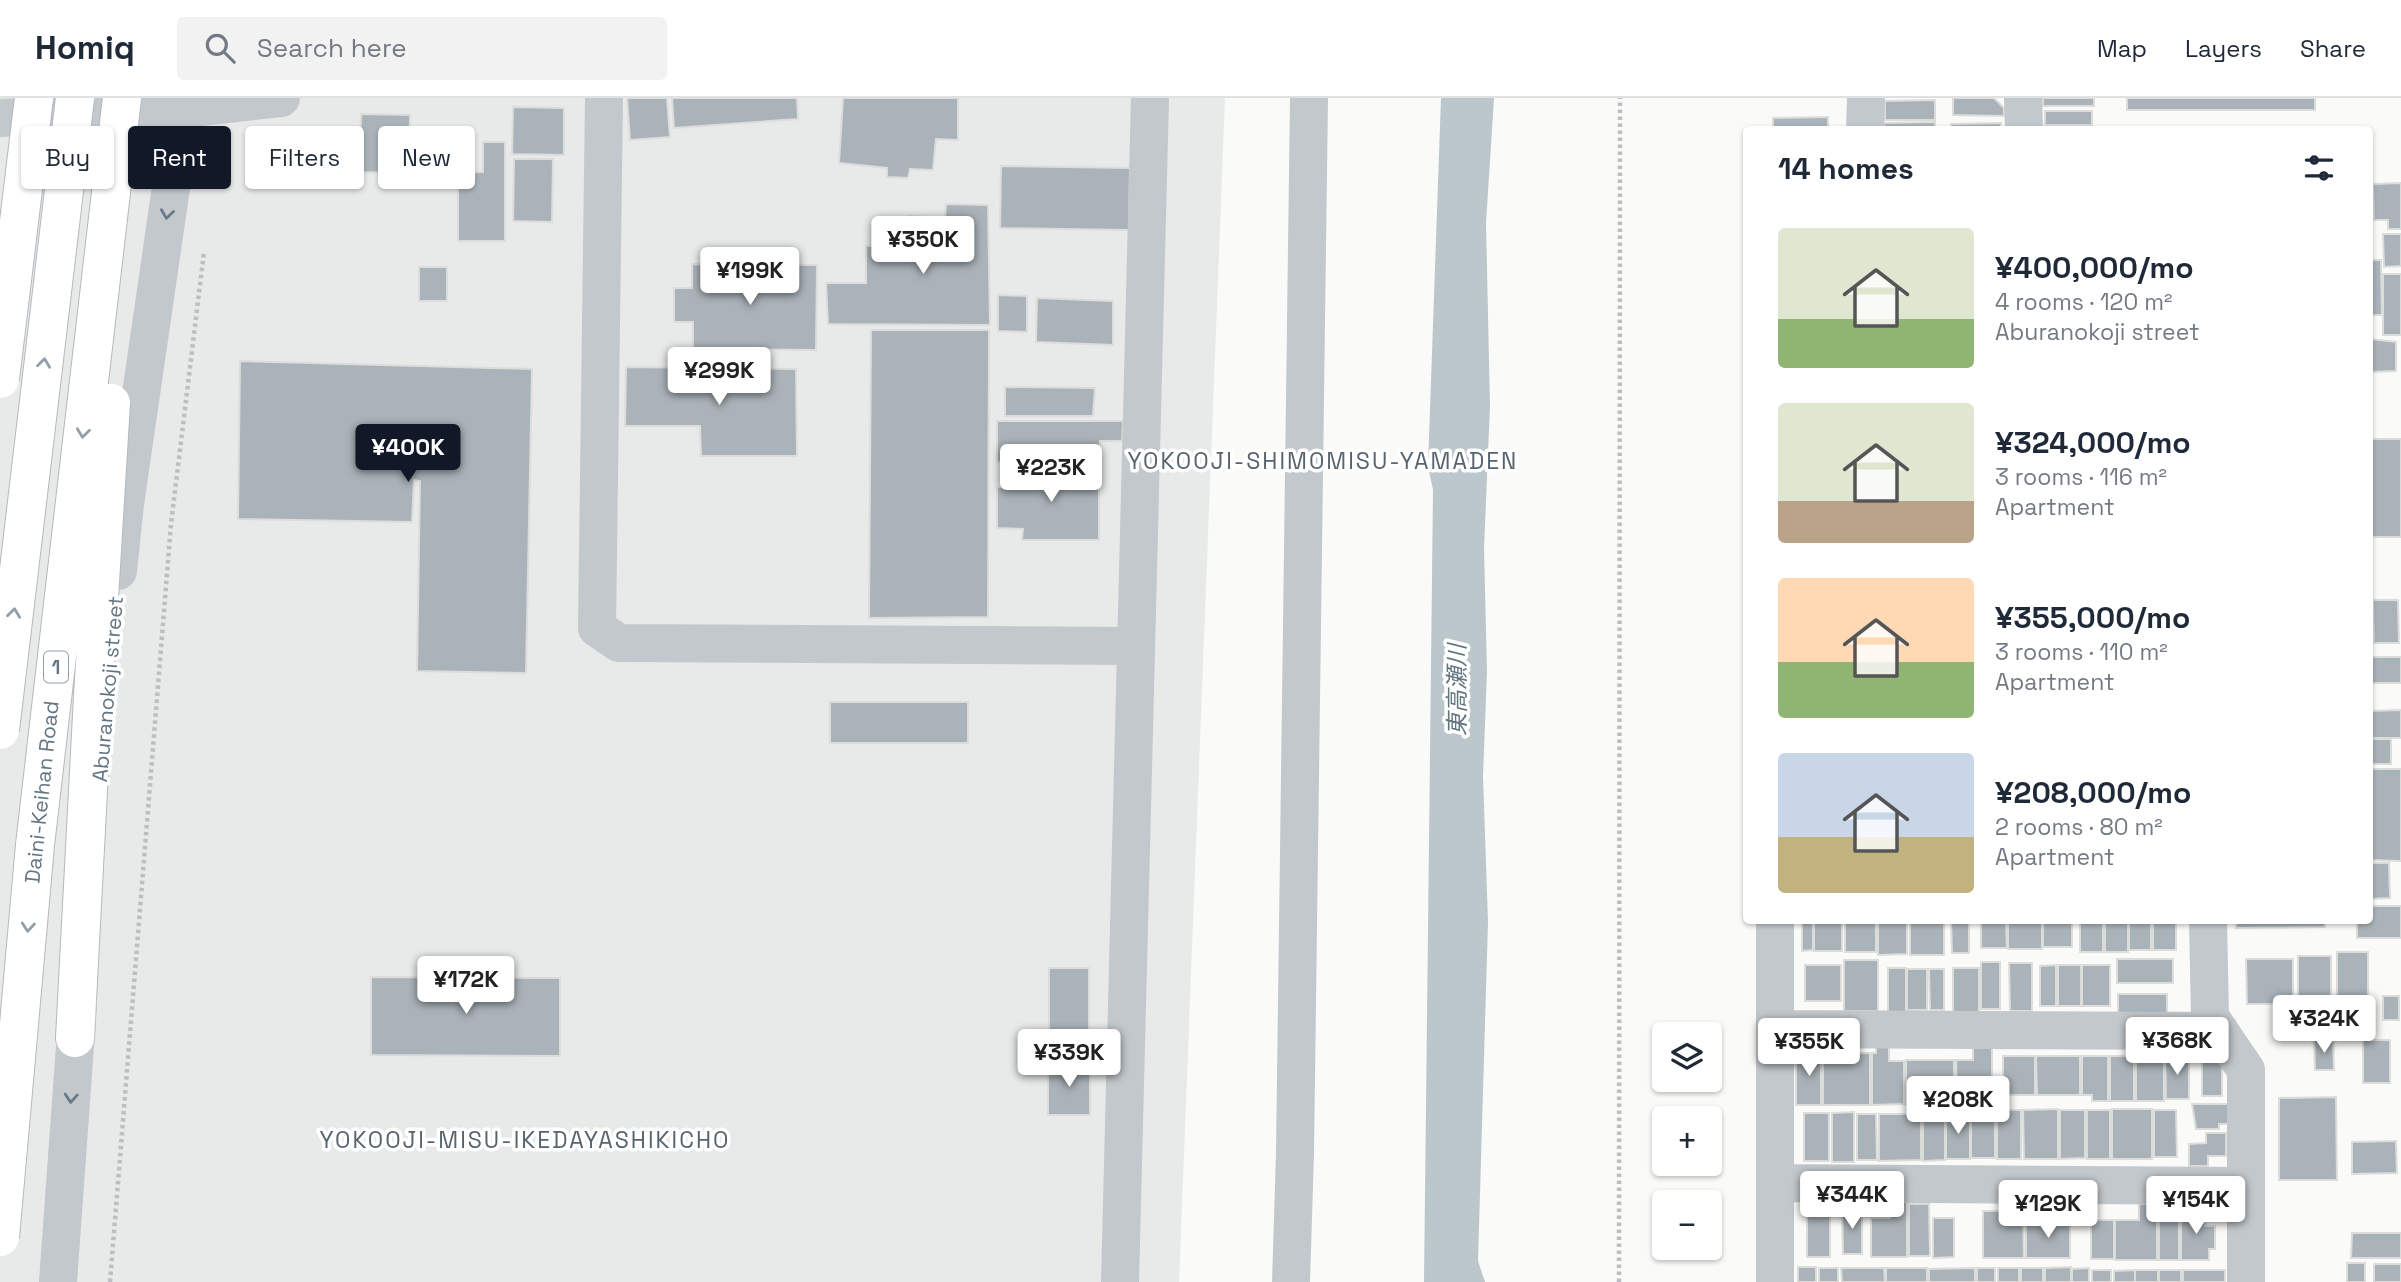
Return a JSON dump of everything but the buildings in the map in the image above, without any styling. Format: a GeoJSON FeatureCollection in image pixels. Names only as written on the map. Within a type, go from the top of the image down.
{"type":"FeatureCollection","features":[{"type":"Feature","properties":{"kind":"highway"},"geometry":{"type":"LineString","coordinates":[[0,730],[75,98]]}},
{"type":"Feature","properties":{"kind":"highway","name":"Daini-Keihan Road"},"geometry":{"type":"LineString","coordinates":[[0,1237],[35,845],[122,98]]}},
{"type":"Feature","properties":{"kind":"highway"},"geometry":{"type":"LineString","coordinates":[[75,1038],[117,307],[143,98]]}},
{"type":"Feature","properties":{"kind":"highway"},"geometry":{"type":"LineString","coordinates":[[0,379],[16,108]]}},
{"type":"Feature","properties":{"kind":"street"},"geometry":{"type":"LineString","coordinates":[[0,255],[16,108],[183,104],[281,98]]}},
{"type":"Feature","properties":{"kind":"street"},"geometry":{"type":"LineString","coordinates":[[604,98],[597,628],[619,643],[1135,646]]}},
{"type":"Feature","properties":{"kind":"street"},"geometry":{"type":"LineString","coordinates":[[1120,1282],[1150,98]]}},
{"type":"Feature","properties":{"kind":"street"},"geometry":{"type":"LineString","coordinates":[[1290,1282],[1295,1152],[1308,98]]}},
{"type":"Feature","properties":{"kind":"street"},"geometry":{"type":"LineString","coordinates":[[1865,126],[1866,98]]}},
{"type":"Feature","properties":{"kind":"street"},"geometry":{"type":"LineString","coordinates":[[2023,98],[2024,126]]}},
{"type":"Feature","properties":{"kind":"street","name":"Aburanokoji street"},"geometry":{"type":"LineString","coordinates":[[58,1282],[75,1038],[125,504],[183,104]]}},
{"type":"Feature","properties":{"kind":"street"},"geometry":{"type":"LineString","coordinates":[[1775,924],[1776,1282]]}},
{"type":"Feature","properties":{"kind":"street"},"geometry":{"type":"LineString","coordinates":[[2208,924],[2210,1017],[2246,1070],[2245,1282]]}},
{"type":"Feature","properties":{"kind":"street"},"geometry":{"type":"LineString","coordinates":[[1775,1029],[2220,1031]]}},
{"type":"Feature","properties":{"kind":"street"},"geometry":{"type":"LineString","coordinates":[[1775,1183],[2246,1186]]}},
{"type":"Feature","properties":{"kind":"path"},"geometry":{"type":"LineString","coordinates":[[1619,1282],[1620,98]]}},
{"type":"Feature","properties":{"kind":"path"},"geometry":{"type":"LineString","coordinates":[[110,1282],[171,524],[206,240]]}},
{"type":"Feature","properties":{"kind":"shaded area"},"geometry":{"type":"Polygon","coordinates":[[[0,98],[1225,98],[1179,1282],[0,1282],[0,98]]]}},
{"type":"Feature","properties":{"kind":"water","name":"東高瀬川"},"geometry":{"type":"Polygon","coordinates":[[[1441,98],[1494,98],[1486,223],[1490,406],[1484,549],[1487,671],[1483,776],[1488,922],[1478,1261],[1485,1282],[1424,1282],[1433,490],[1428,466],[1441,98]]]}},
{"type":"Feature","properties":{"kind":"district","name":"YOKOOJI-SHIMOMISU-YAMADEN"},"geometry":{"type":"Point","coordinates":[1323,461]}},
{"type":"Feature","properties":{"kind":"district","name":"YOKOOJI-MISU-IKEDAYASHIKICHO"},"geometry":{"type":"Point","coordinates":[525,1140]}}]}
